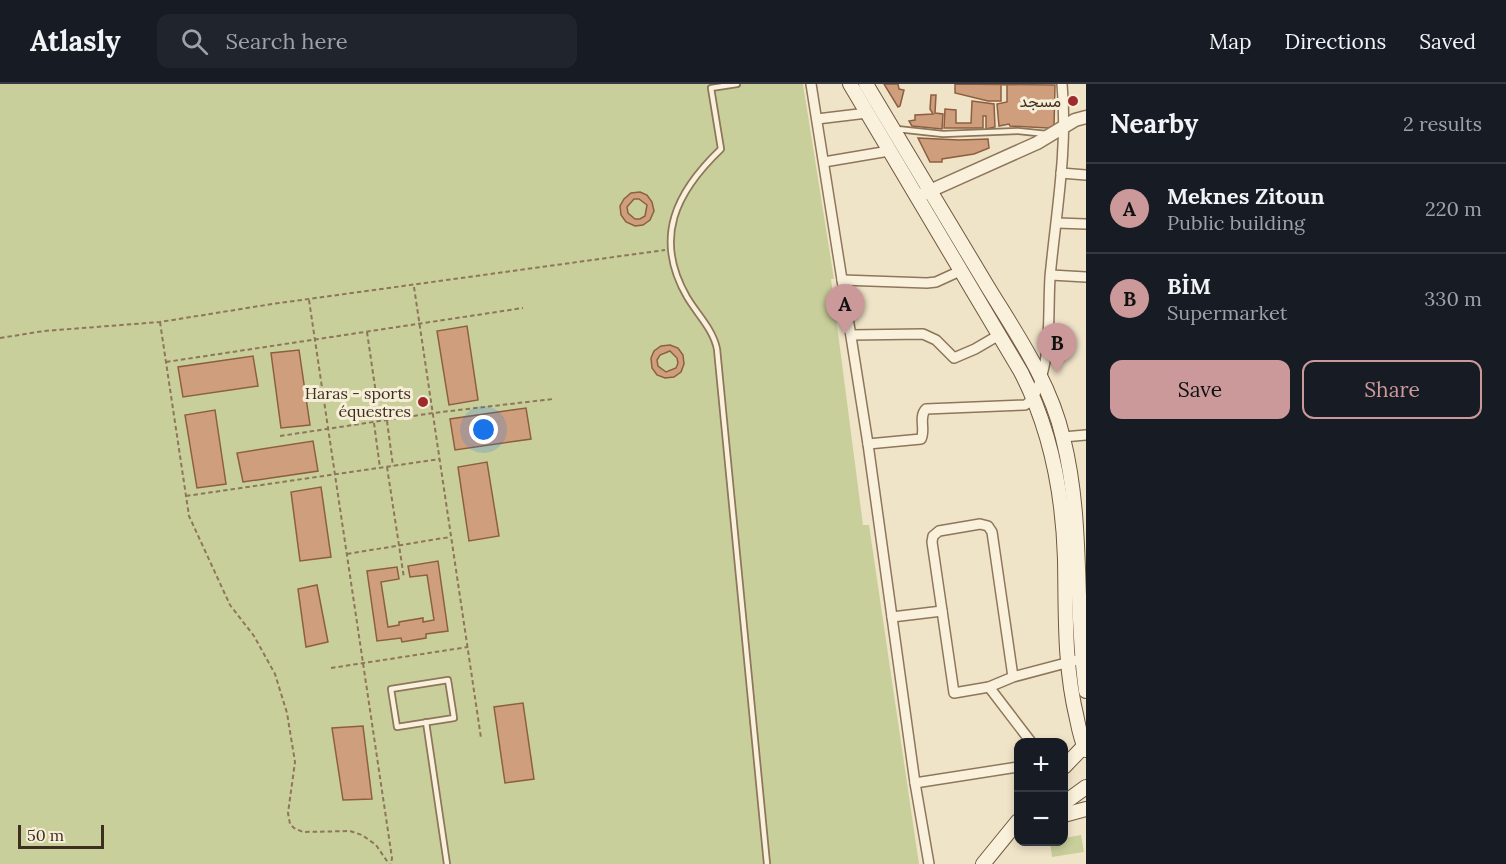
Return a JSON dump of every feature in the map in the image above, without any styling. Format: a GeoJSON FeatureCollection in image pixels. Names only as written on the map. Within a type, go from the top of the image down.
{"type":"FeatureCollection","features":[{"type":"Feature","properties":{"kind":"main road"},"geometry":{"type":"LineString","coordinates":[[850,84],[999,335],[1033,396],[1047,435],[1061,509],[1065,556],[1066,662],[1072,702],[1085,746],[1068,763]]}},
{"type":"Feature","properties":{"kind":"main road"},"geometry":{"type":"LineString","coordinates":[[866,84],[1041,378],[1051,399],[1063,437],[1075,503],[1082,596],[1081,659],[1086,691]]}},
{"type":"Feature","properties":{"kind":"main road"},"geometry":{"type":"LineString","coordinates":[[1068,804],[1086,787]]}},
{"type":"Feature","properties":{"kind":"main road"},"geometry":{"type":"LineString","coordinates":[[1068,806],[1086,809]]}},
{"type":"Feature","properties":{"kind":"main road"},"geometry":{"type":"LineString","coordinates":[[983,864],[1014,829]]}},
{"type":"Feature","properties":{"kind":"street"},"geometry":{"type":"LineString","coordinates":[[811,84],[868,444],[928,864]]}},
{"type":"Feature","properties":{"kind":"street"},"geometry":{"type":"LineString","coordinates":[[868,444],[921,439],[923,435],[922,414],[927,409],[1025,405],[1033,396],[1041,378],[1045,356],[1065,126],[1062,84]]}},
{"type":"Feature","properties":{"kind":"street"},"geometry":{"type":"LineString","coordinates":[[817,119],[867,113]]}},
{"type":"Feature","properties":{"kind":"street"},"geometry":{"type":"LineString","coordinates":[[917,198],[930,190],[1037,143],[1075,120],[1086,117]]}},
{"type":"Feature","properties":{"kind":"street"},"geometry":{"type":"LineString","coordinates":[[824,162],[889,151]]}},
{"type":"Feature","properties":{"kind":"street"},"geometry":{"type":"LineString","coordinates":[[1061,173],[1086,175]]}},
{"type":"Feature","properties":{"kind":"street"},"geometry":{"type":"LineString","coordinates":[[1057,223],[1086,224]]}},
{"type":"Feature","properties":{"kind":"street"},"geometry":{"type":"LineString","coordinates":[[842,280],[927,283],[936,282],[960,271]]}},
{"type":"Feature","properties":{"kind":"street"},"geometry":{"type":"LineString","coordinates":[[1051,275],[1086,277]]}},
{"type":"Feature","properties":{"kind":"street"},"geometry":{"type":"LineString","coordinates":[[851,335],[923,334],[936,340],[954,358],[999,335]]}},
{"type":"Feature","properties":{"kind":"street"},"geometry":{"type":"LineString","coordinates":[[1063,437],[1086,435]]}},
{"type":"Feature","properties":{"kind":"street"},"geometry":{"type":"LineString","coordinates":[[1013,676],[992,532],[988,526],[980,524],[939,531],[933,536],[932,542],[954,693],[989,687],[1013,676],[1081,659]]}},
{"type":"Feature","properties":{"kind":"street"},"geometry":{"type":"LineString","coordinates":[[892,617],[942,611]]}},
{"type":"Feature","properties":{"kind":"street"},"geometry":{"type":"LineString","coordinates":[[989,687],[1028,738]]}},
{"type":"Feature","properties":{"kind":"street"},"geometry":{"type":"LineString","coordinates":[[915,783],[1014,768]]}},
{"type":"Feature","properties":{"kind":"lane"},"geometry":{"type":"LineString","coordinates":[[737,84],[711,88],[721,149],[702,167],[685,190],[670,228],[670,249],[681,285],[712,333],[717,349],[767,864]]}},
{"type":"Feature","properties":{"kind":"lane"},"geometry":{"type":"LineString","coordinates":[[893,128],[943,134],[1018,131],[1052,134]]}},
{"type":"Feature","properties":{"kind":"lane"},"geometry":{"type":"LineString","coordinates":[[448,680],[454,718],[426,722],[398,727],[391,688],[448,680]]}},
{"type":"Feature","properties":{"kind":"lane"},"geometry":{"type":"LineString","coordinates":[[426,722],[447,864]]}},
{"type":"Feature","properties":{"kind":"path"},"geometry":{"type":"LineString","coordinates":[[0,338],[44,331],[160,322],[670,249]]}},
{"type":"Feature","properties":{"kind":"path"},"geometry":{"type":"LineString","coordinates":[[414,286],[481,738]]}},
{"type":"Feature","properties":{"kind":"path"},"geometry":{"type":"LineString","coordinates":[[309,299],[392,858],[390,864]]}},
{"type":"Feature","properties":{"kind":"path"},"geometry":{"type":"LineString","coordinates":[[166,362],[523,308]]}},
{"type":"Feature","properties":{"kind":"path"},"geometry":{"type":"LineString","coordinates":[[160,322],[189,516],[230,605],[266,656],[287,712],[295,762],[288,813],[290,824],[303,832],[350,831],[362,835],[376,845],[390,864]]}},
{"type":"Feature","properties":{"kind":"path"},"geometry":{"type":"LineString","coordinates":[[367,332],[380,421]]}},
{"type":"Feature","properties":{"kind":"path"},"geometry":{"type":"LineString","coordinates":[[280,436],[433,413],[553,399]]}},
{"type":"Feature","properties":{"kind":"path"},"geometry":{"type":"LineString","coordinates":[[386,420],[393,466]]}},
{"type":"Feature","properties":{"kind":"path"},"geometry":{"type":"LineString","coordinates":[[374,422],[380,468]]}},
{"type":"Feature","properties":{"kind":"path"},"geometry":{"type":"LineString","coordinates":[[186,496],[440,459]]}},
{"type":"Feature","properties":{"kind":"path"},"geometry":{"type":"LineString","coordinates":[[387,467],[404,578]]}},
{"type":"Feature","properties":{"kind":"path"},"geometry":{"type":"LineString","coordinates":[[347,554],[451,537]]}},
{"type":"Feature","properties":{"kind":"path"},"geometry":{"type":"LineString","coordinates":[[331,668],[468,647]]}},
{"type":"Feature","properties":{"kind":"green space","name":"Haras - sports équestres"},"geometry":{"type":"Polygon","coordinates":[[[0,84],[803,84],[834,279],[831,279],[863,525],[869,525],[919,864],[0,864],[0,84]]]}},
{"type":"Feature","properties":{"kind":"green space"},"geometry":{"type":"Polygon","coordinates":[[[1081,835],[1084,852],[1052,857],[1051,846],[1068,846],[1068,837],[1081,835]]]}},
{"type":"Feature","properties":{"kind":"building"},"geometry":{"type":"Polygon","coordinates":[[[884,84],[898,84],[899,89],[904,90],[900,106],[898,107],[884,84]]]}},
{"type":"Feature","properties":{"kind":"building"},"geometry":{"type":"Polygon","coordinates":[[[955,84],[1055,85],[1054,126],[1048,128],[1010,126],[1009,124],[999,126],[997,104],[1007,102],[1007,85],[1001,85],[1001,101],[988,101],[955,93],[955,84]]]}},
{"type":"Feature","properties":{"kind":"building"},"geometry":{"type":"Polygon","coordinates":[[[931,95],[936,95],[935,113],[943,114],[942,129],[912,126],[909,121],[915,120],[915,115],[933,114],[930,109],[931,95]]]}},
{"type":"Feature","properties":{"kind":"building"},"geometry":{"type":"Polygon","coordinates":[[[972,101],[994,104],[995,127],[986,129],[986,116],[983,116],[983,128],[944,128],[945,109],[956,110],[956,123],[971,123],[972,101]]]}},
{"type":"Feature","properties":{"kind":"building"},"geometry":{"type":"Polygon","coordinates":[[[918,138],[988,139],[989,148],[974,154],[942,159],[942,162],[930,162],[918,138]]]}},
{"type":"Feature","properties":{"kind":"building"},"geometry":{"type":"Polygon","coordinates":[[[640,192],[647,195],[652,202],[654,211],[650,220],[643,225],[635,226],[626,222],[621,215],[620,206],[631,193],[640,192]],[[634,199],[627,207],[628,213],[635,219],[645,216],[647,205],[639,199],[634,199]]]}},
{"type":"Feature","properties":{"kind":"building"},"geometry":{"type":"Polygon","coordinates":[[[467,326],[478,400],[449,405],[437,331],[467,326]]]}},
{"type":"Feature","properties":{"kind":"building"},"geometry":{"type":"Polygon","coordinates":[[[670,345],[678,348],[683,355],[684,364],[681,372],[674,377],[665,378],[657,375],[652,368],[651,358],[654,351],[661,346],[670,345]],[[670,351],[660,355],[657,360],[658,366],[666,372],[676,368],[677,358],[670,351]]]}},
{"type":"Feature","properties":{"kind":"building"},"geometry":{"type":"Polygon","coordinates":[[[299,350],[310,425],[281,428],[271,353],[299,350]]]}},
{"type":"Feature","properties":{"kind":"building"},"geometry":{"type":"Polygon","coordinates":[[[253,356],[258,386],[183,397],[178,367],[253,356]]]}},
{"type":"Feature","properties":{"kind":"building"},"geometry":{"type":"Polygon","coordinates":[[[526,408],[531,439],[455,450],[450,419],[526,408]]]}},
{"type":"Feature","properties":{"kind":"building"},"geometry":{"type":"Polygon","coordinates":[[[215,410],[226,484],[197,488],[185,415],[215,410]]]}},
{"type":"Feature","properties":{"kind":"building"},"geometry":{"type":"Polygon","coordinates":[[[313,441],[318,471],[243,482],[237,453],[313,441]]]}},
{"type":"Feature","properties":{"kind":"building"},"geometry":{"type":"Polygon","coordinates":[[[487,462],[499,536],[469,541],[458,467],[487,462]]]}},
{"type":"Feature","properties":{"kind":"building"},"geometry":{"type":"Polygon","coordinates":[[[321,487],[331,557],[300,561],[291,492],[321,487]]]}},
{"type":"Feature","properties":{"kind":"building"},"geometry":{"type":"Polygon","coordinates":[[[438,561],[448,631],[426,634],[426,638],[402,642],[401,638],[377,641],[367,571],[397,567],[399,579],[381,582],[388,627],[399,625],[399,622],[423,618],[423,622],[434,620],[427,575],[410,577],[408,566],[438,561]]]}},
{"type":"Feature","properties":{"kind":"building"},"geometry":{"type":"Polygon","coordinates":[[[317,585],[328,642],[306,647],[298,589],[317,585]]]}},
{"type":"Feature","properties":{"kind":"building"},"geometry":{"type":"Polygon","coordinates":[[[523,703],[534,779],[505,783],[494,707],[523,703]]]}},
{"type":"Feature","properties":{"kind":"building"},"geometry":{"type":"Polygon","coordinates":[[[363,726],[372,799],[343,800],[332,728],[363,726]]]}},
{"type":"Feature","properties":{"kind":"place","name":"مسجد"},"geometry":{"type":"Point","coordinates":[1073,101]}},
{"type":"Feature","properties":{"kind":"place","name":"Meknes Zitoun"},"geometry":{"type":"Point","coordinates":[845,334]}},
{"type":"Feature","properties":{"kind":"place","name":"BİM"},"geometry":{"type":"Point","coordinates":[1057,373]}},
{"type":"Feature","properties":{"kind":"place","name":"Haras - sports équestres"},"geometry":{"type":"Point","coordinates":[423,402]}}]}
